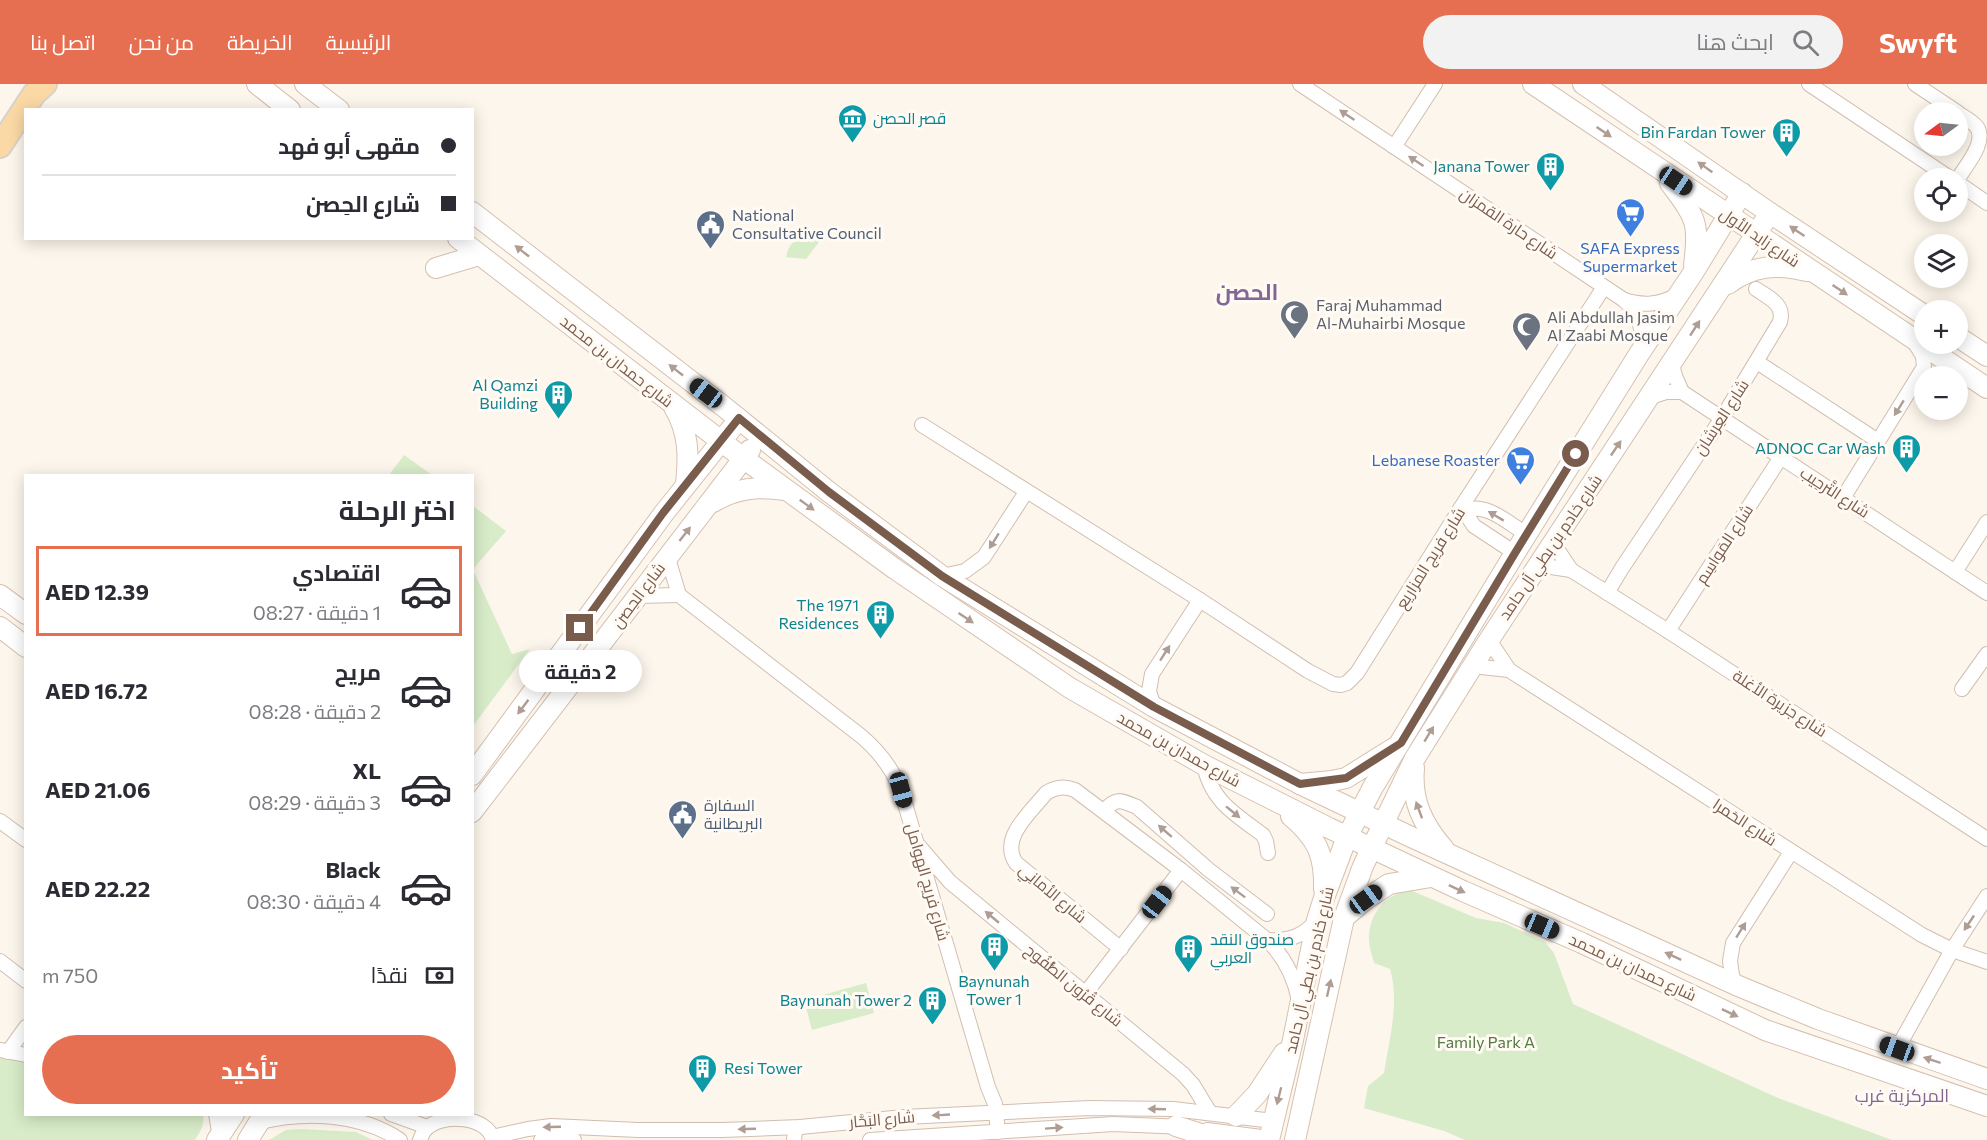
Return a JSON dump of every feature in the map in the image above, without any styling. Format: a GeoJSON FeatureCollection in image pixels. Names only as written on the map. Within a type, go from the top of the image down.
{"type":"FeatureCollection","features":[{"type":"Feature","properties":{"kind":"main road"},"geometry":{"type":"LineString","coordinates":[[257,84],[287,108]]}},
{"type":"Feature","properties":{"kind":"main road"},"geometry":{"type":"LineString","coordinates":[[305,84],[336,108]]}},
{"type":"Feature","properties":{"kind":"main road","name":"شارع زايد الأول"},"geometry":{"type":"LineString","coordinates":[[1533,84],[1987,388]]}},
{"type":"Feature","properties":{"kind":"main road","name":"شارع زايد الأول"},"geometry":{"type":"LineString","coordinates":[[1583,84],[1770,213],[1914,308]]}},
{"type":"Feature","properties":{"kind":"main road"},"geometry":{"type":"LineString","coordinates":[[25,108],[39,87]]}},
{"type":"Feature","properties":{"kind":"main road"},"geometry":{"type":"LineString","coordinates":[[0,146],[24,110]]}},
{"type":"Feature","properties":{"kind":"main road"},"geometry":{"type":"LineString","coordinates":[[1661,171],[1689,210],[1696,224],[1697,240],[1693,273]]}},
{"type":"Feature","properties":{"kind":"main road","name":"شارع خادم بن بطي آل حامد"},"geometry":{"type":"LineString","coordinates":[[1270,1133],[1293,1040],[1317,920],[1347,837],[1373,787],[1526,534],[1742,193]]}},
{"type":"Feature","properties":{"kind":"main road","name":"شارع خادم بن بطي آل حامد"},"geometry":{"type":"LineString","coordinates":[[1295,1140],[1344,918],[1372,847],[1415,758],[1488,640],[1770,213]]}},
{"type":"Feature","properties":{"kind":"main road","name":"شارع حمدان بن محمد"},"geometry":{"type":"LineString","coordinates":[[474,214],[739,418],[829,492],[942,576],[1154,707],[1300,784],[1736,985],[1897,1049],[1987,1079]]}},
{"type":"Feature","properties":{"kind":"main road","name":"شارع حمدان بن محمد"},"geometry":{"type":"LineString","coordinates":[[460,240],[721,442],[895,569],[1070,688],[1204,765],[1431,877],[1582,943],[1765,1030],[1987,1106]]}},
{"type":"Feature","properties":{"kind":"main road"},"geometry":{"type":"LineString","coordinates":[[436,268],[479,255]]}},
{"type":"Feature","properties":{"kind":"main road"},"geometry":{"type":"LineString","coordinates":[[1719,292],[1740,275],[1758,267],[1784,267],[1813,272]]}},
{"type":"Feature","properties":{"kind":"main road"},"geometry":{"type":"LineString","coordinates":[[1968,344],[1987,356]]}},
{"type":"Feature","properties":{"kind":"main road"},"geometry":{"type":"LineString","coordinates":[[670,402],[680,417],[686,434],[688,465],[686,484]]}},
{"type":"Feature","properties":{"kind":"main road","name":"شارع الحِصن"},"geometry":{"type":"LineString","coordinates":[[474,772],[686,484],[739,418]]}},
{"type":"Feature","properties":{"kind":"main road","name":"شارع الحِصن"},"geometry":{"type":"LineString","coordinates":[[474,809],[760,436]]}},
{"type":"Feature","properties":{"kind":"main road"},"geometry":{"type":"LineString","coordinates":[[708,505],[734,491],[768,487],[786,490]]}},
{"type":"Feature","properties":{"kind":"main road"},"geometry":{"type":"LineString","coordinates":[[0,595],[24,613]]}},
{"type":"Feature","properties":{"kind":"main road"},"geometry":{"type":"LineString","coordinates":[[0,627],[24,645]]}},
{"type":"Feature","properties":{"kind":"main road"},"geometry":{"type":"LineString","coordinates":[[1300,784],[1346,778],[1401,743]]}},
{"type":"Feature","properties":{"kind":"main road"},"geometry":{"type":"LineString","coordinates":[[1415,758],[1413,782],[1418,810],[1425,826],[1448,854]]}},
{"type":"Feature","properties":{"kind":"main road"},"geometry":{"type":"LineString","coordinates":[[1276,802],[1304,827],[1319,850],[1324,876],[1324,898]]}},
{"type":"Feature","properties":{"kind":"main road"},"geometry":{"type":"LineString","coordinates":[[1344,918],[1379,889],[1389,884],[1431,877]]}},
{"type":"Feature","properties":{"kind":"main road"},"geometry":{"type":"LineString","coordinates":[[1236,1116],[1257,1094],[1293,1040]]}},
{"type":"Feature","properties":{"kind":"main road"},"geometry":{"type":"LineString","coordinates":[[218,1138],[233,1116]]}},
{"type":"Feature","properties":{"kind":"main road"},"geometry":{"type":"LineString","coordinates":[[248,1140],[262,1118]]}},
{"type":"Feature","properties":{"kind":"main road"},"geometry":{"type":"LineString","coordinates":[[1181,1119],[1219,1140]]}},
{"type":"Feature","properties":{"kind":"street","name":"شارع حارة القمزان"},"geometry":{"type":"LineString","coordinates":[[1300,84],[1624,300],[1631,307],[1640,325],[1639,354]]}},
{"type":"Feature","properties":{"kind":"street"},"geometry":{"type":"LineString","coordinates":[[1394,147],[1435,84]]}},
{"type":"Feature","properties":{"kind":"street"},"geometry":{"type":"LineString","coordinates":[[1809,84],[1935,168]]}},
{"type":"Feature","properties":{"kind":"street"},"geometry":{"type":"LineString","coordinates":[[1915,84],[1941,102]]}},
{"type":"Feature","properties":{"kind":"street"},"geometry":{"type":"LineString","coordinates":[[1965,168],[1979,144],[1980,136],[1975,125],[1968,120]]}},
{"type":"Feature","properties":{"kind":"street"},"geometry":{"type":"LineString","coordinates":[[1968,189],[1987,203]]}},
{"type":"Feature","properties":{"kind":"street","name":"شارع فريج المزاريع"},"geometry":{"type":"LineString","coordinates":[[922,425],[1200,600],[1308,671],[1341,685],[1353,679],[1604,287]]}},
{"type":"Feature","properties":{"kind":"street"},"geometry":{"type":"LineString","coordinates":[[1756,290],[1777,303],[1782,317],[1757,362]]}},
{"type":"Feature","properties":{"kind":"street","name":"شارع حارة القمزان"},"geometry":{"type":"LineString","coordinates":[[1624,300],[1646,304],[1657,303],[1678,295]]}},
{"type":"Feature","properties":{"kind":"street"},"geometry":{"type":"LineString","coordinates":[[1843,498],[1924,367],[1923,356],[1912,339]]}},
{"type":"Feature","properties":{"kind":"street","name":"شارع العِرشان"},"geometry":{"type":"LineString","coordinates":[[1607,593],[1757,362],[1878,441]]}},
{"type":"Feature","properties":{"kind":"street"},"geometry":{"type":"LineString","coordinates":[[1650,397],[1666,392],[1682,392],[1672,364]]}},
{"type":"Feature","properties":{"kind":"street","name":"شارع التَّرحِيب"},"geometry":{"type":"LineString","coordinates":[[1682,392],[1987,593]]}},
{"type":"Feature","properties":{"kind":"street","name":"شارع المَواسِم"},"geometry":{"type":"LineString","coordinates":[[1668,631],[1780,457]]}},
{"type":"Feature","properties":{"kind":"street"},"geometry":{"type":"LineString","coordinates":[[942,576],[965,571],[984,557],[1026,492]]}},
{"type":"Feature","properties":{"kind":"street"},"geometry":{"type":"LineString","coordinates":[[1515,553],[1474,526],[1464,511],[1471,508],[1482,508],[1526,534]]}},
{"type":"Feature","properties":{"kind":"street"},"geometry":{"type":"LineString","coordinates":[[1954,572],[1987,522]]}},
{"type":"Feature","properties":{"kind":"street","name":"شارع جزيرة الأغلة"},"geometry":{"type":"LineString","coordinates":[[1553,543],[1571,570],[1987,839]]}},
{"type":"Feature","properties":{"kind":"street"},"geometry":{"type":"LineString","coordinates":[[637,596],[679,595],[668,555]]}},
{"type":"Feature","properties":{"kind":"street","name":"شارع جزيرة الأغلة"},"geometry":{"type":"LineString","coordinates":[[1538,565],[1571,570]]}},
{"type":"Feature","properties":{"kind":"street","name":"شارع فريج الهوامل"},"geometry":{"type":"LineString","coordinates":[[679,595],[872,745],[896,777],[988,1087],[991,1132]]}},
{"type":"Feature","properties":{"kind":"street"},"geometry":{"type":"LineString","coordinates":[[1154,707],[1149,691],[1152,674],[1200,600]]}},
{"type":"Feature","properties":{"kind":"street","name":"شارع الحَمرا"},"geometry":{"type":"LineString","coordinates":[[1488,640],[1509,670],[1791,852],[1922,934],[1952,950],[1987,962]]}},
{"type":"Feature","properties":{"kind":"street"},"geometry":{"type":"LineString","coordinates":[[1962,689],[1987,654]]}},
{"type":"Feature","properties":{"kind":"street","name":"شارع الحَمرا"},"geometry":{"type":"LineString","coordinates":[[1472,666],[1509,670]]}},
{"type":"Feature","properties":{"kind":"street"},"geometry":{"type":"LineString","coordinates":[[1204,765],[1209,784],[1219,800],[1263,836],[1268,853]]}},
{"type":"Feature","properties":{"kind":"street","name":"شارع الأمانِي"},"geometry":{"type":"LineString","coordinates":[[1121,949],[1016,863],[1010,850],[1012,836],[1046,793],[1053,789],[1060,787],[1074,790],[1104,811],[1182,870],[1267,940],[1286,963],[1300,1005]]}},
{"type":"Feature","properties":{"kind":"street"},"geometry":{"type":"LineString","coordinates":[[1104,811],[1112,802],[1122,801],[1137,807],[1209,870],[1268,914]]}},
{"type":"Feature","properties":{"kind":"street"},"geometry":{"type":"LineString","coordinates":[[0,820],[24,838]]}},
{"type":"Feature","properties":{"kind":"street","name":"شارع قُرُون الطُّفُوح"},"geometry":{"type":"LineString","coordinates":[[916,842],[950,882],[1184,1074],[1210,1113]]}},
{"type":"Feature","properties":{"kind":"street"},"geometry":{"type":"LineString","coordinates":[[1736,985],[1730,961],[1733,943],[1791,852]]}},
{"type":"Feature","properties":{"kind":"street"},"geometry":{"type":"LineString","coordinates":[[1085,994],[1182,870]]}},
{"type":"Feature","properties":{"kind":"street"},"geometry":{"type":"LineString","coordinates":[[1209,870],[1211,896]]}},
{"type":"Feature","properties":{"kind":"street"},"geometry":{"type":"LineString","coordinates":[[929,886],[940,879],[950,882]]}},
{"type":"Feature","properties":{"kind":"street"},"geometry":{"type":"LineString","coordinates":[[1897,1049],[1952,950],[1987,896]]}},
{"type":"Feature","properties":{"kind":"street"},"geometry":{"type":"LineString","coordinates":[[1267,940],[1290,939],[1301,935],[1317,920]]}},
{"type":"Feature","properties":{"kind":"street"},"geometry":{"type":"LineString","coordinates":[[0,961],[24,979]]}},
{"type":"Feature","properties":{"kind":"street"},"geometry":{"type":"LineString","coordinates":[[4,1051],[24,1029]]}},
{"type":"Feature","properties":{"kind":"street"},"geometry":{"type":"LineString","coordinates":[[4,1051],[24,1055]]}},
{"type":"Feature","properties":{"kind":"street"},"geometry":{"type":"LineString","coordinates":[[1181,1119],[1196,1090]]}},
{"type":"Feature","properties":{"kind":"street","name":"شارع البَحَّار"},"geometry":{"type":"LineString","coordinates":[[492,1139],[528,1129],[551,1126],[638,1130],[722,1130],[904,1117],[1124,1107],[1181,1119],[1270,1133]]}},
{"type":"Feature","properties":{"kind":"street","name":"شارع البَحَّار"},"geometry":{"type":"LineString","coordinates":[[870,1140],[1181,1119],[1210,1113],[1236,1116],[1270,1133]]}},
{"type":"Feature","properties":{"kind":"street"},"geometry":{"type":"LineString","coordinates":[[216,1116],[218,1138]]}},
{"type":"Feature","properties":{"kind":"street"},"geometry":{"type":"LineString","coordinates":[[262,1118],[321,1116],[367,1124],[400,1140]]}},
{"type":"Feature","properties":{"kind":"street"},"geometry":{"type":"LineString","coordinates":[[397,1116],[427,1127]]}},
{"type":"Feature","properties":{"kind":"street"},"geometry":{"type":"LineString","coordinates":[[420,1140],[427,1127],[442,1121],[461,1120],[485,1126],[491,1133],[492,1139]]}},
{"type":"Feature","properties":{"kind":"street"},"geometry":{"type":"LineString","coordinates":[[794,1140],[795,1131],[800,1126]]}},
{"type":"Feature","properties":{"kind":"street"},"geometry":{"type":"LineString","coordinates":[[541,1140],[574,1140]]}},
{"type":"Feature","properties":{"kind":"green space"},"geometry":{"type":"Polygon","coordinates":[[[805,236],[819,242],[806,259],[786,257],[792,244],[805,236]]]}},
{"type":"Feature","properties":{"kind":"green space"},"geometry":{"type":"Polygon","coordinates":[[[404,455],[431,474],[390,474],[404,455]]]}},
{"type":"Feature","properties":{"kind":"green space"},"geometry":{"type":"Polygon","coordinates":[[[474,507],[506,531],[474,568],[474,507]]]}},
{"type":"Feature","properties":{"kind":"green space"},"geometry":{"type":"Polygon","coordinates":[[[474,572],[512,654],[530,649],[474,725],[474,572]]]}},
{"type":"Feature","properties":{"kind":"green space","name":"Family Park A"},"geometry":{"type":"Polygon","coordinates":[[[1410,890],[1476,918],[1504,923],[1545,942],[1554,953],[1573,1004],[1778,1098],[1892,1140],[1465,1140],[1444,1131],[1364,1108],[1368,1086],[1384,1073],[1394,1008],[1390,969],[1374,963],[1369,942],[1370,926],[1377,911],[1387,899],[1410,890]]]}},
{"type":"Feature","properties":{"kind":"green space"},"geometry":{"type":"Polygon","coordinates":[[[866,983],[874,1013],[812,1030],[804,1000],[866,983]]]}},
{"type":"Feature","properties":{"kind":"green space"},"geometry":{"type":"Polygon","coordinates":[[[0,1053],[24,1059],[24,1116],[203,1116],[202,1128],[195,1140],[0,1140],[0,1053]]]}},
{"type":"Feature","properties":{"kind":"green space"},"geometry":{"type":"Polygon","coordinates":[[[286,1130],[356,1132],[373,1140],[269,1140],[286,1130]]]}},
{"type":"Feature","properties":{"kind":"place","name":"قصر الحصن"},"geometry":{"type":"Point","coordinates":[852,144]}},
{"type":"Feature","properties":{"kind":"place","name":"Bin Fardan Tower"},"geometry":{"type":"Point","coordinates":[1787,158]}},
{"type":"Feature","properties":{"kind":"place","name":"Janana Tower"},"geometry":{"type":"Point","coordinates":[1551,192]}},
{"type":"Feature","properties":{"kind":"place","name":"SAFA Express Supermarket"},"geometry":{"type":"Point","coordinates":[1630,238]}},
{"type":"Feature","properties":{"kind":"place","name":"National Consultative Council"},"geometry":{"type":"Point","coordinates":[711,250]}},
{"type":"Feature","properties":{"kind":"place","name":"Faraj Muhammad Al-Muhairbi Mosque"},"geometry":{"type":"Point","coordinates":[1295,340]}},
{"type":"Feature","properties":{"kind":"place","name":"Ali Abdullah Jasim Al Zaabi Mosque"},"geometry":{"type":"Point","coordinates":[1526,352]}},
{"type":"Feature","properties":{"kind":"place","name":"Al Qamzi Building"},"geometry":{"type":"Point","coordinates":[559,420]}},
{"type":"Feature","properties":{"kind":"place","name":"ADNOC Car Wash"},"geometry":{"type":"Point","coordinates":[1907,474]}},
{"type":"Feature","properties":{"kind":"place","name":"Lebanese Roaster"},"geometry":{"type":"Point","coordinates":[1521,486]}},
{"type":"Feature","properties":{"kind":"place","name":"The 1971 Residences"},"geometry":{"type":"Point","coordinates":[880,640]}},
{"type":"Feature","properties":{"kind":"place","name":"السفارة البريطانية"},"geometry":{"type":"Point","coordinates":[683,840]}},
{"type":"Feature","properties":{"kind":"place","name":"Baynunah Tower 1"},"geometry":{"type":"Point","coordinates":[994,972]}},
{"type":"Feature","properties":{"kind":"place","name":"صندوق النقد العربي"},"geometry":{"type":"Point","coordinates":[1189,974]}},
{"type":"Feature","properties":{"kind":"place","name":"Baynunah Tower 2"},"geometry":{"type":"Point","coordinates":[933,1026]}},
{"type":"Feature","properties":{"kind":"place","name":"Resi Tower"},"geometry":{"type":"Point","coordinates":[703,1094]}},
{"type":"Feature","properties":{"kind":"district","name":"الحصن"},"geometry":{"type":"Point","coordinates":[1247,292]}},
{"type":"Feature","properties":{"kind":"district","name":"المركزية غرب"},"geometry":{"type":"Point","coordinates":[1902,1096]}},
{"type":"Feature","properties":{"kind":"route"},"geometry":{"type":"LineString","coordinates":[[580,628],[663,513],[739,418],[829,492],[942,576],[1154,707],[1222,745],[1300,784],[1332,781],[1346,778],[1359,771],[1401,743],[1576,454]]}}]}
